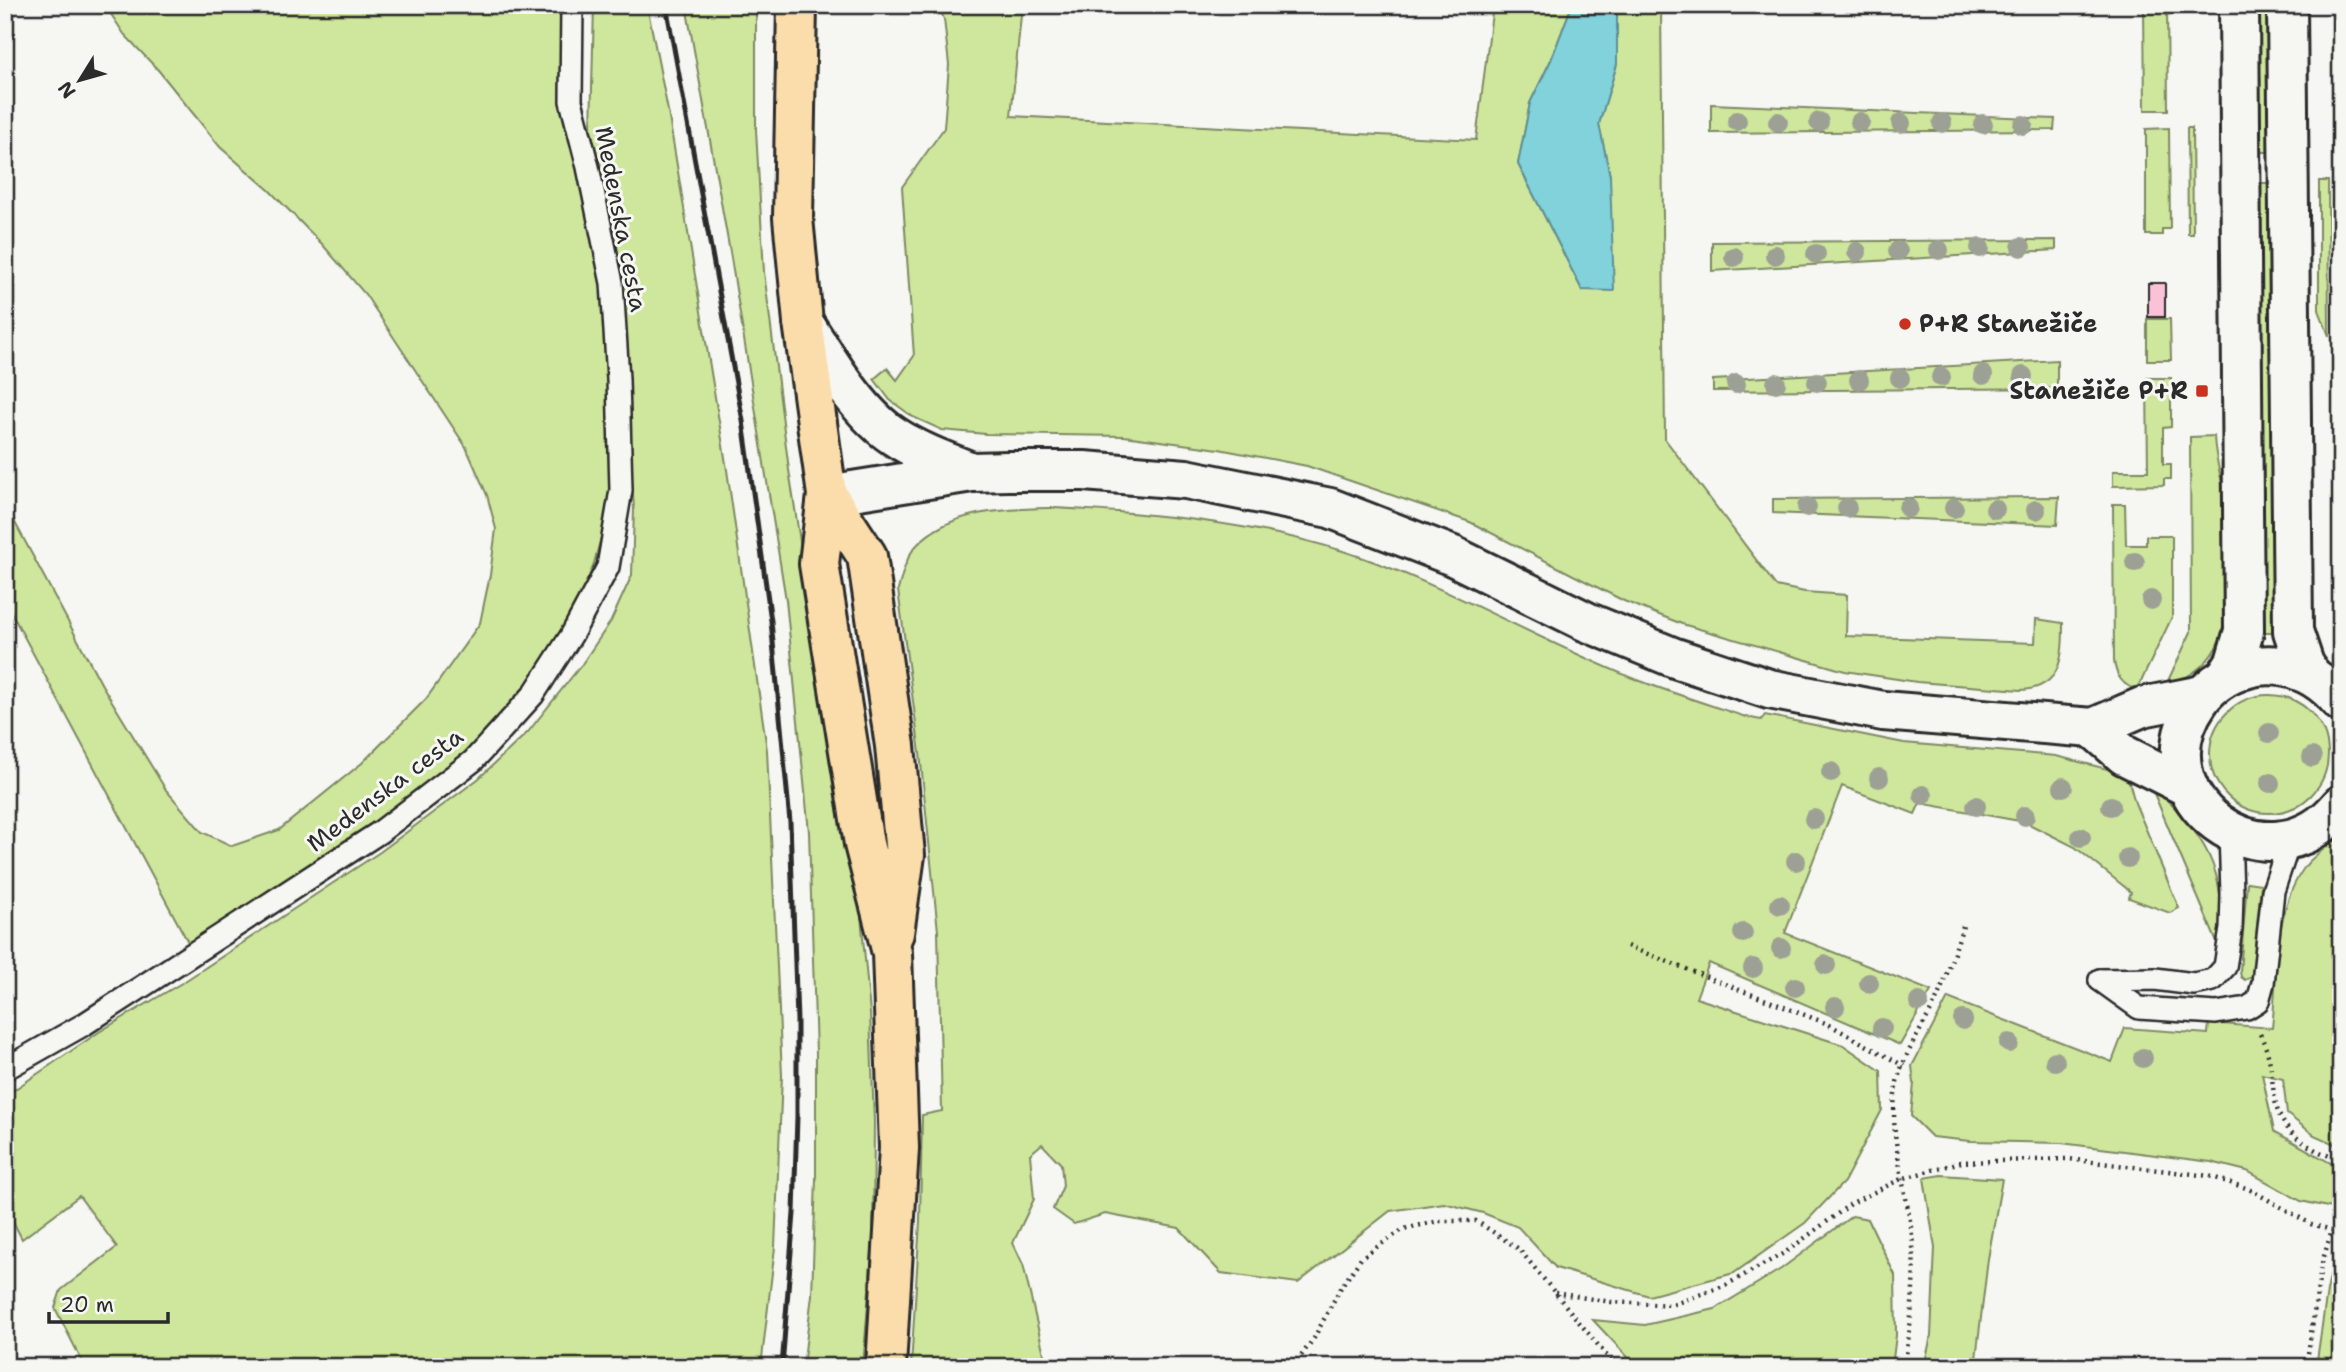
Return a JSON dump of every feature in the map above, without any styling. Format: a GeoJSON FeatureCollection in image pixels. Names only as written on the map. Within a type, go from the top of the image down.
{"type":"FeatureCollection","features":[{"type":"Feature","properties":{"kind":"main road"},"geometry":{"type":"LineString","coordinates":[[797,5],[793,218],[803,322],[827,495],[819,564],[864,844],[891,953],[899,1148],[886,1367]]}},
{"type":"Feature","properties":{"kind":"street"},"geometry":{"type":"LineString","coordinates":[[2239,5],[2244,631],[2235,662],[2192,711],[2184,729],[2182,769],[2188,788],[2199,806],[2213,821],[2230,832],[2250,839],[2270,842],[2290,840],[2312,831],[2331,817],[2341,805]]}},
{"type":"Feature","properties":{"kind":"street"},"geometry":{"type":"LineString","coordinates":[[2287,5],[2293,631],[2301,657],[2311,675]]}},
{"type":"Feature","properties":{"kind":"street"},"geometry":{"type":"LineString","coordinates":[[803,322],[866,410],[892,435],[927,454],[972,472]]}},
{"type":"Feature","properties":{"kind":"street"},"geometry":{"type":"LineString","coordinates":[[827,495],[972,472],[1084,471],[1186,479],[1330,508],[1453,556],[1587,622],[1675,659],[1769,689],[1883,711],[2093,728],[2142,707],[2215,686],[2246,668],[2268,665],[2291,667],[2311,675],[2331,689],[2341,702]]}},
{"type":"Feature","properties":{"kind":"street"},"geometry":{"type":"LineString","coordinates":[[2093,728],[2124,755],[2188,788]]}},
{"type":"Feature","properties":{"kind":"lane","name":"Medenska cesta"},"geometry":{"type":"LineString","coordinates":[[5,1069],[83,1025],[380,832],[474,761],[533,695],[571,636],[608,566],[621,490],[612,284],[588,167],[571,101],[572,5]]}},
{"type":"Feature","properties":{"kind":"lane"},"geometry":{"type":"LineString","coordinates":[[2230,832],[2231,929],[2225,967],[2213,980],[2194,984],[2155,979],[2100,980],[2139,1008],[2216,1013],[2248,1008],[2258,1001],[2263,984],[2273,891],[2290,840]]}},
{"type":"Feature","properties":{"kind":"path"},"geometry":{"type":"LineString","coordinates":[[1904,1367],[1912,1321],[1913,1244],[1901,1179],[1895,1114],[1897,1081],[1939,994],[1963,926]]}},
{"type":"Feature","properties":{"kind":"path"},"geometry":{"type":"LineString","coordinates":[[1627,946],[1828,1024],[1904,1066]]}},
{"type":"Feature","properties":{"kind":"path"},"geometry":{"type":"LineString","coordinates":[[2248,1008],[2269,1052],[2276,1104],[2281,1118],[2295,1136],[2320,1154],[2341,1160]]}},
{"type":"Feature","properties":{"kind":"path"},"geometry":{"type":"LineString","coordinates":[[1555,1293],[1611,1302],[1672,1305],[1726,1285],[1774,1259],[1852,1203],[1901,1179],[1961,1162],[2068,1159],[2210,1176],[2249,1189],[2311,1224],[2332,1230],[2341,1228]]}},
{"type":"Feature","properties":{"kind":"path"},"geometry":{"type":"LineString","coordinates":[[1293,1367],[1314,1338],[1340,1289],[1362,1257],[1404,1229],[1438,1221],[1476,1221],[1519,1249],[1616,1367]]}},
{"type":"Feature","properties":{"kind":"path"},"geometry":{"type":"LineString","coordinates":[[2306,1367],[2320,1266],[2332,1230]]}},
{"type":"Feature","properties":{"kind":"green space"},"geometry":{"type":"Polygon","coordinates":[[[105,5],[561,5],[561,70],[576,158],[605,291],[612,460],[606,520],[580,601],[532,680],[473,749],[423,789],[189,944],[5,601],[5,504],[102,685],[166,790],[202,832],[232,846],[279,830],[362,763],[426,699],[480,623],[496,529],[487,495],[466,447],[365,294],[322,244],[269,190],[220,147],[159,71],[124,34],[105,5]]]}},
{"type":"Feature","properties":{"kind":"green space"},"geometry":{"type":"Polygon","coordinates":[[[594,5],[647,5],[668,111],[727,470],[767,750],[782,1075],[775,1247],[761,1367],[85,1367],[55,1308],[61,1290],[117,1247],[79,1196],[22,1239],[5,1206],[5,1096],[99,1032],[185,981],[380,852],[478,779],[528,732],[582,664],[611,621],[632,575],[634,509],[617,245],[591,130],[594,5]]]}},
{"type":"Feature","properties":{"kind":"green space"},"geometry":{"type":"Polygon","coordinates":[[[686,5],[756,5],[756,130],[764,272],[789,470],[860,905],[870,1013],[874,1122],[873,1239],[863,1367],[803,1367],[812,1295],[816,1178],[816,1054],[809,832],[786,600],[731,258],[686,5]]]}},
{"type":"Feature","properties":{"kind":"green space"},"geometry":{"type":"Polygon","coordinates":[[[938,5],[1022,5],[1011,116],[1476,140],[1493,5],[1572,5],[1551,60],[1530,103],[1518,164],[1582,290],[1610,176],[1599,124],[1617,64],[1617,5],[1661,5],[1665,439],[1776,586],[1805,592],[1847,595],[1846,636],[2035,643],[2036,619],[2063,623],[2061,658],[2052,677],[2035,688],[2021,690],[1917,682],[1845,671],[1682,624],[1624,601],[1470,522],[1307,466],[1219,449],[1124,436],[986,434],[942,430],[913,417],[890,400],[874,379],[887,368],[897,380],[914,356],[902,187],[944,128],[949,65],[944,19],[938,5]]]}},
{"type":"Feature","properties":{"kind":"green space"},"geometry":{"type":"Polygon","coordinates":[[[2144,5],[2167,5],[2168,110],[2145,110],[2144,5]]]}},
{"type":"Feature","properties":{"kind":"green space"},"geometry":{"type":"Polygon","coordinates":[[[2252,5],[2275,5],[2276,152],[2253,152],[2252,5]]]}},
{"type":"Feature","properties":{"kind":"green space"},"geometry":{"type":"Polygon","coordinates":[[[2335,5],[2341,5],[2341,354],[2338,355],[2335,5]]]}},
{"type":"Feature","properties":{"kind":"green space"},"geometry":{"type":"Polygon","coordinates":[[[1711,104],[2055,119],[2054,130],[1711,133],[1711,104]]]}},
{"type":"Feature","properties":{"kind":"green space"},"geometry":{"type":"Polygon","coordinates":[[[2169,128],[2170,229],[2162,229],[2162,235],[2146,235],[2146,129],[2169,128]]]}},
{"type":"Feature","properties":{"kind":"green space"},"geometry":{"type":"Polygon","coordinates":[[[2187,128],[2192,128],[2193,234],[2188,234],[2187,128]]]}},
{"type":"Feature","properties":{"kind":"green space"},"geometry":{"type":"Polygon","coordinates":[[[2319,181],[2328,181],[2329,336],[2319,310],[2319,181]]]}},
{"type":"Feature","properties":{"kind":"green space"},"geometry":{"type":"Polygon","coordinates":[[[2253,183],[2277,183],[2281,632],[2257,632],[2253,183]]]}},
{"type":"Feature","properties":{"kind":"green space"},"geometry":{"type":"Polygon","coordinates":[[[2056,240],[2056,250],[1712,271],[1712,242],[2056,240]]]}},
{"type":"Feature","properties":{"kind":"green space"},"geometry":{"type":"Polygon","coordinates":[[[2147,319],[2170,319],[2171,360],[2147,360],[2147,319]]]}},
{"type":"Feature","properties":{"kind":"green space"},"geometry":{"type":"Polygon","coordinates":[[[2057,360],[2057,388],[1713,391],[1713,380],[2057,360]]]}},
{"type":"Feature","properties":{"kind":"green space"},"geometry":{"type":"Polygon","coordinates":[[[2147,378],[2171,378],[2171,427],[2163,428],[2163,464],[2171,464],[2171,479],[2164,479],[2164,485],[2113,486],[2113,471],[2148,471],[2147,378]]]}},
{"type":"Feature","properties":{"kind":"green space"},"geometry":{"type":"Polygon","coordinates":[[[2214,436],[2229,522],[2228,590],[2224,626],[2211,655],[2200,667],[2185,678],[2165,687],[2191,632],[2190,437],[2214,436]]]}},
{"type":"Feature","properties":{"kind":"green space"},"geometry":{"type":"Polygon","coordinates":[[[2059,497],[2057,525],[1773,513],[1773,499],[2059,497]]]}},
{"type":"Feature","properties":{"kind":"green space"},"geometry":{"type":"Polygon","coordinates":[[[2113,504],[2125,504],[2126,545],[2146,545],[2146,536],[2172,536],[2172,617],[2137,690],[2121,679],[2114,661],[2113,504]]]}},
{"type":"Feature","properties":{"kind":"green space"},"geometry":{"type":"Polygon","coordinates":[[[1054,508],[1200,520],[1272,533],[1343,551],[1416,579],[1630,677],[1746,717],[1761,720],[1765,715],[1904,743],[2056,756],[2127,774],[2135,803],[2179,908],[2170,913],[2129,898],[2131,892],[2075,847],[2025,822],[1920,803],[1915,814],[1842,786],[1785,933],[1931,991],[1900,1045],[1709,963],[1696,998],[1843,1045],[1881,1071],[1882,1110],[1844,1182],[1805,1223],[1734,1273],[1649,1296],[1556,1268],[1518,1227],[1483,1213],[1444,1203],[1390,1211],[1298,1283],[1221,1273],[1179,1228],[1105,1214],[1074,1224],[1053,1209],[1063,1186],[1061,1164],[1042,1144],[1030,1154],[1034,1199],[1013,1243],[1023,1264],[1047,1367],[911,1367],[920,1221],[922,1115],[942,1111],[938,931],[920,753],[898,590],[913,550],[931,533],[946,524],[981,513],[1054,508]]]}},
{"type":"Feature","properties":{"kind":"green space"},"geometry":{"type":"Polygon","coordinates":[[[2269,695],[2302,705],[2318,721],[2328,754],[2318,787],[2302,803],[2269,813],[2236,803],[2220,787],[2210,754],[2220,721],[2236,705],[2269,695]]]}},
{"type":"Feature","properties":{"kind":"green space"},"geometry":{"type":"Polygon","coordinates":[[[2150,784],[2184,818],[2208,854],[2216,874],[2220,896],[2218,945],[2150,784]]]}},
{"type":"Feature","properties":{"kind":"green space"},"geometry":{"type":"Polygon","coordinates":[[[2341,836],[2341,1147],[2314,1135],[2287,1114],[2283,1079],[2262,1074],[2274,1131],[2341,1169],[2341,1210],[2301,1201],[2247,1171],[2211,1162],[2061,1143],[1970,1141],[1932,1137],[1911,1116],[1914,1083],[1912,1066],[1948,998],[2112,1062],[2125,1028],[2208,1034],[2209,1023],[2272,1028],[2279,943],[2288,901],[2307,864],[2341,836]]]}},
{"type":"Feature","properties":{"kind":"green space"},"geometry":{"type":"Polygon","coordinates":[[[2247,882],[2261,884],[2252,976],[2245,980],[2240,972],[2247,882]]]}},
{"type":"Feature","properties":{"kind":"green space"},"geometry":{"type":"Polygon","coordinates":[[[1941,1175],[2002,1179],[1988,1259],[1975,1367],[1924,1367],[1931,1336],[1935,1248],[1924,1178],[1941,1175]]]}},
{"type":"Feature","properties":{"kind":"green space"},"geometry":{"type":"Polygon","coordinates":[[[1852,1216],[1868,1219],[1895,1275],[1896,1335],[1892,1367],[1637,1367],[1593,1320],[1645,1325],[1715,1309],[1781,1269],[1852,1216]]]}},
{"type":"Feature","properties":{"kind":"green space"},"geometry":{"type":"Polygon","coordinates":[[[2337,1244],[2341,1245],[2341,1367],[2316,1367],[2327,1291],[2337,1244]]]}},
{"type":"Feature","properties":{"kind":"water"},"geometry":{"type":"Polygon","coordinates":[[[1572,5],[1617,5],[1617,64],[1599,124],[1610,176],[1614,291],[1582,290],[1518,164],[1530,103],[1551,60],[1572,5]]]}},
{"type":"Feature","properties":{"kind":"building"},"geometry":{"type":"Polygon","coordinates":[[[2148,283],[2165,283],[2165,317],[2148,317],[2148,283]]]}},
{"type":"Feature","properties":{"kind":"railway"},"geometry":{"type":"LineString","coordinates":[[666,5],[743,421],[771,621],[790,822],[797,1021],[797,1116],[794,1213],[782,1367]]}},
{"type":"Feature","properties":{"kind":"place","name":"P+R Stanežiče"},"geometry":{"type":"Point","coordinates":[1905,324]}},
{"type":"Feature","properties":{"kind":"place","name":"Stanežiče P+R"},"geometry":{"type":"Point","coordinates":[2202,391]}}]}
